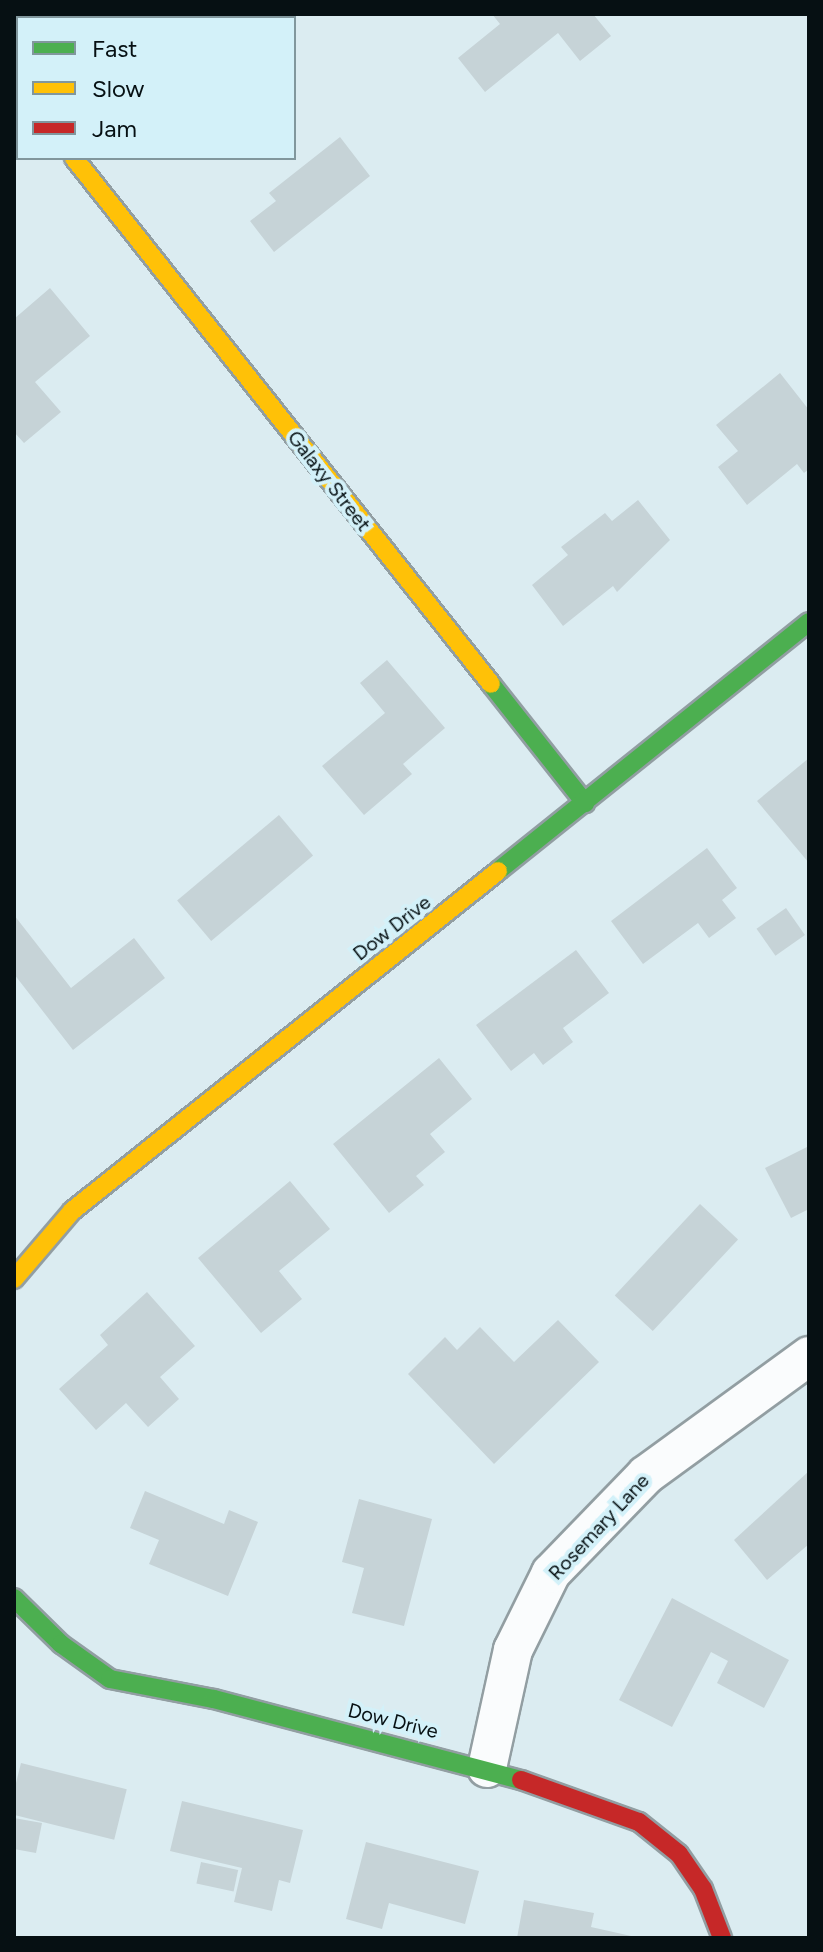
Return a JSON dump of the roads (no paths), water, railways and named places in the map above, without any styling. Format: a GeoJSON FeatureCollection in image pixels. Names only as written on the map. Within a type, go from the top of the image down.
{"type":"FeatureCollection","features":[{"type":"Feature","properties":{"kind":"street","name":"Galaxy Street"},"geometry":{"type":"LineString","coordinates":[[76,160],[585,803]]}},
{"type":"Feature","properties":{"kind":"street","name":"Dow Drive"},"geometry":{"type":"LineString","coordinates":[[14,1279],[72,1211],[809,622]]}},
{"type":"Feature","properties":{"kind":"street","name":"Rosemary Lane"},"geometry":{"type":"LineString","coordinates":[[487,1768],[513,1650],[551,1573],[646,1475],[809,1356]]}},
{"type":"Feature","properties":{"kind":"street","name":"Dow Drive"},"geometry":{"type":"LineString","coordinates":[[14,1598],[61,1644],[110,1679],[214,1699],[487,1768],[639,1822],[679,1854],[703,1889],[722,1938]]}}]}
